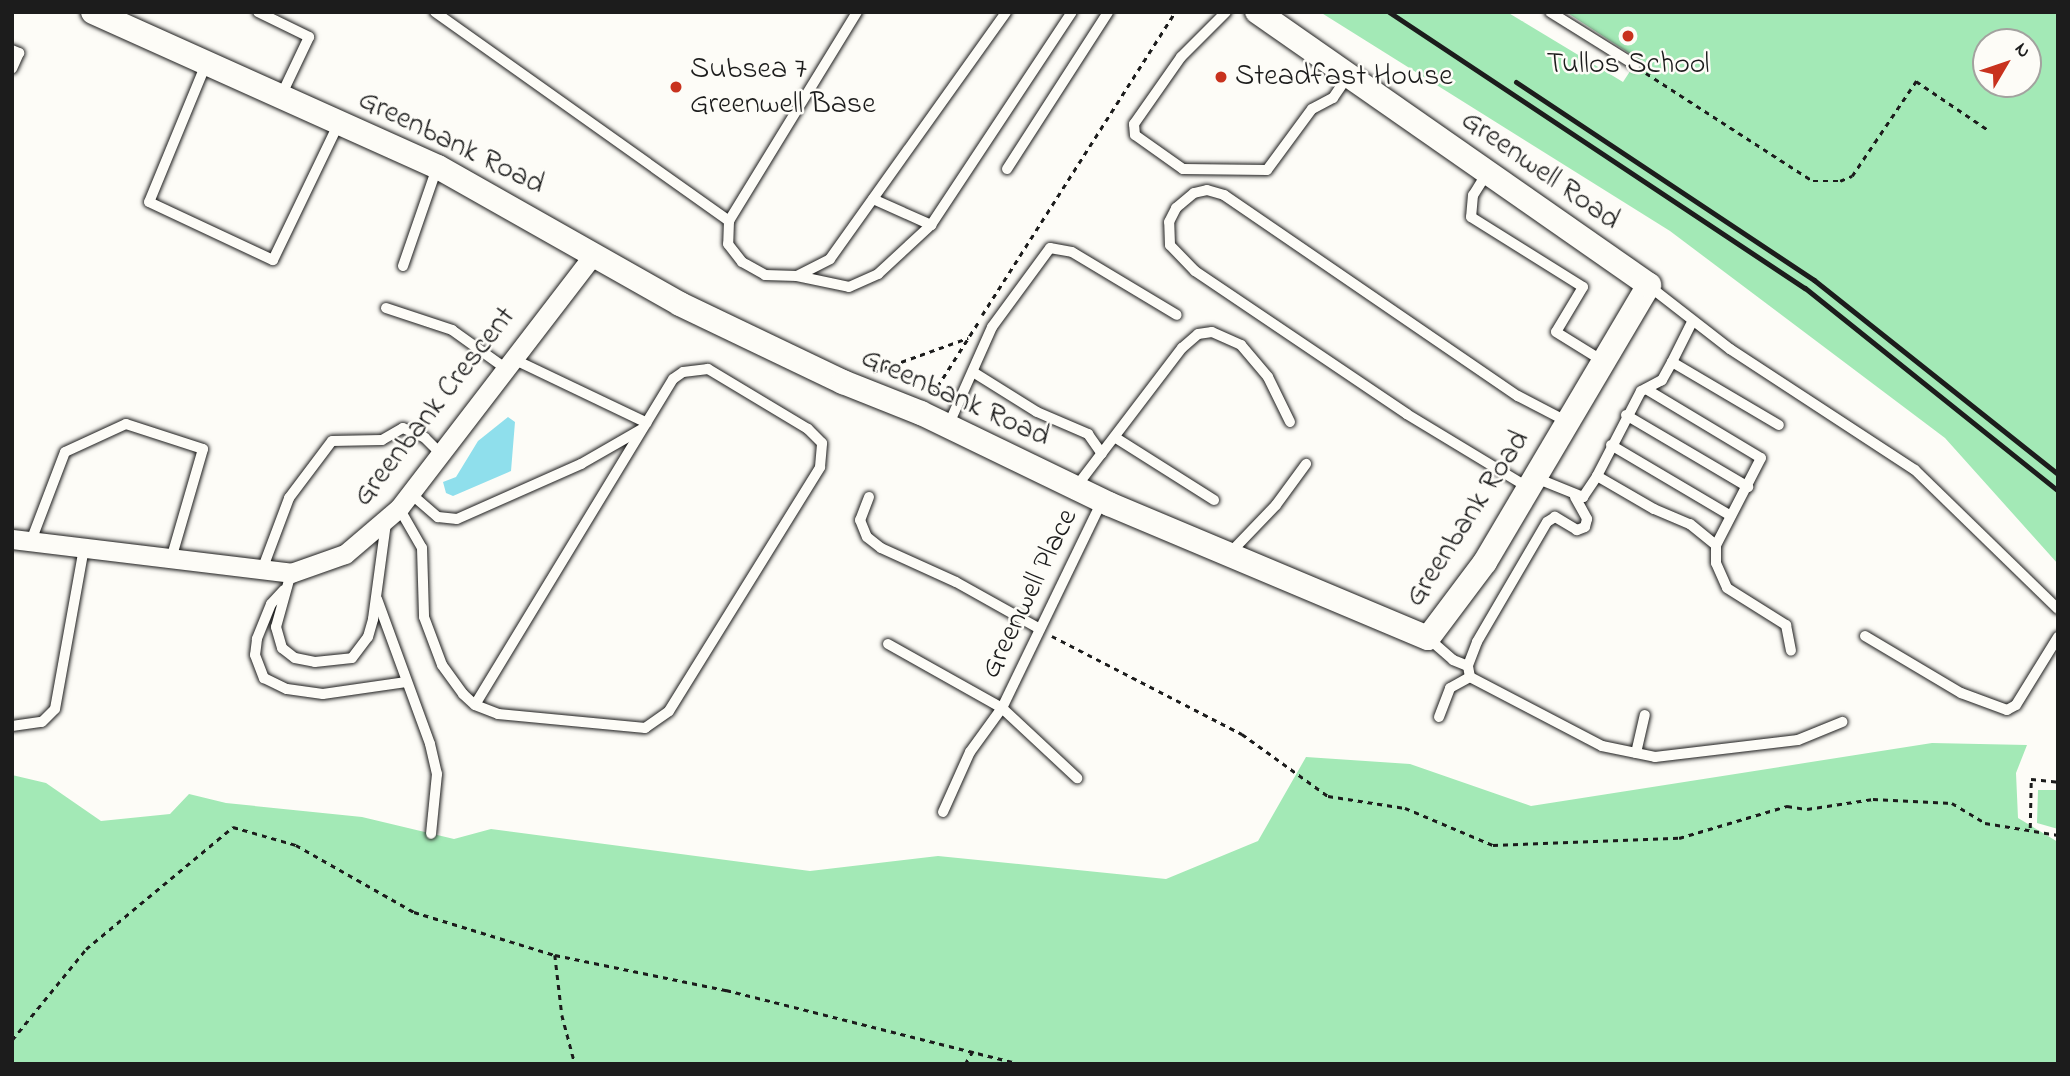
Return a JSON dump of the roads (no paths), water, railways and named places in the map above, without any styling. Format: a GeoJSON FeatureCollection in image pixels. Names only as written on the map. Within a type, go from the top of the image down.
{"type":"FeatureCollection","features":[{"type":"Feature","properties":{"kind":"street","name":"Greenbank Road"},"geometry":{"type":"LineString","coordinates":[[93,12],[128,19],[206,63],[438,167],[680,304],[843,382],[921,413],[1102,500],[1428,638],[1486,562],[1649,285]]}},
{"type":"Feature","properties":{"kind":"street","name":"Greenwell Road"},"geometry":{"type":"LineString","coordinates":[[1257,12],[1649,285]]}},
{"type":"Feature","properties":{"kind":"street","name":"Greenbank Crescent"},"geometry":{"type":"LineString","coordinates":[[21,540],[261,571],[288,581],[345,554],[398,508],[593,255]]}},
{"type":"Feature","properties":{"kind":"lane"},"geometry":{"type":"LineString","coordinates":[[258,12],[309,37],[281,97]]}},
{"type":"Feature","properties":{"kind":"lane"},"geometry":{"type":"LineString","coordinates":[[435,12],[729,221]]}},
{"type":"Feature","properties":{"kind":"lane"},"geometry":{"type":"LineString","coordinates":[[857,12],[729,221],[728,244],[742,262],[765,275],[797,276],[849,287],[878,274],[931,225],[1072,12]]}},
{"type":"Feature","properties":{"kind":"lane"},"geometry":{"type":"LineString","coordinates":[[797,276],[830,259],[1006,12]]}},
{"type":"Feature","properties":{"kind":"lane"},"geometry":{"type":"LineString","coordinates":[[1007,169],[1108,12]]}},
{"type":"Feature","properties":{"kind":"lane"},"geometry":{"type":"LineString","coordinates":[[1226,12],[1181,57],[1134,124],[1135,135],[1183,169],[1267,170],[1312,109],[1333,99],[1348,76]]}},
{"type":"Feature","properties":{"kind":"lane"},"geometry":{"type":"LineString","coordinates":[[1550,12],[1635,65]]}},
{"type":"Feature","properties":{"kind":"lane"},"geometry":{"type":"LineString","coordinates":[[12,50],[19,53],[12,69]]}},
{"type":"Feature","properties":{"kind":"lane"},"geometry":{"type":"LineString","coordinates":[[206,63],[149,202],[273,260],[339,123]]}},
{"type":"Feature","properties":{"kind":"lane"},"geometry":{"type":"LineString","coordinates":[[403,266],[438,167]]}},
{"type":"Feature","properties":{"kind":"lane"},"geometry":{"type":"LineString","coordinates":[[1487,173],[1473,195],[1471,217],[1583,286],[1556,332],[1604,362]]}},
{"type":"Feature","properties":{"kind":"lane"},"geometry":{"type":"LineString","coordinates":[[1568,422],[1518,396],[1224,195],[1207,190],[1194,193],[1175,208],[1169,222],[1170,245],[1195,271],[1469,454],[1532,483],[1575,497],[1583,497],[1597,476],[1626,415],[1646,389],[1662,380],[1692,322]]}},
{"type":"Feature","properties":{"kind":"lane"},"geometry":{"type":"LineString","coordinates":[[873,199],[931,225]]}},
{"type":"Feature","properties":{"kind":"lane"},"geometry":{"type":"LineString","coordinates":[[948,426],[992,327],[1050,248],[1072,252],[1177,315]]}},
{"type":"Feature","properties":{"kind":"lane"},"geometry":{"type":"LineString","coordinates":[[1649,285],[1692,322],[1915,470],[2058,609]]}},
{"type":"Feature","properties":{"kind":"lane"},"geometry":{"type":"LineString","coordinates":[[386,308],[452,330],[509,364],[645,426]]}},
{"type":"Feature","properties":{"kind":"lane"},"geometry":{"type":"LineString","coordinates":[[1075,488],[1116,438],[1182,348],[1198,334],[1212,332],[1241,345],[1268,377],[1290,422]]}},
{"type":"Feature","properties":{"kind":"lane"},"geometry":{"type":"LineString","coordinates":[[1672,362],[1779,425]]}},
{"type":"Feature","properties":{"kind":"lane"},"geometry":{"type":"LineString","coordinates":[[398,508],[422,548],[421,595],[435,648],[452,683],[475,705],[522,718],[636,729],[663,719],[820,467],[823,455],[818,436],[708,369],[695,368],[673,379],[475,705]]}},
{"type":"Feature","properties":{"kind":"lane"},"geometry":{"type":"LineString","coordinates":[[973,372],[1037,412],[1088,434],[1102,454]]}},
{"type":"Feature","properties":{"kind":"lane"},"geometry":{"type":"LineString","coordinates":[[1646,389],[1760,457],[1748,487],[1716,545],[1723,584],[1784,624],[1791,651]]}},
{"type":"Feature","properties":{"kind":"lane"},"geometry":{"type":"LineString","coordinates":[[1626,415],[1748,487]]}},
{"type":"Feature","properties":{"kind":"lane"},"geometry":{"type":"LineString","coordinates":[[21,540],[65,452],[126,424],[203,449],[170,561]]}},
{"type":"Feature","properties":{"kind":"lane"},"geometry":{"type":"LineString","coordinates":[[398,508],[457,519],[581,464],[645,426]]}},
{"type":"Feature","properties":{"kind":"lane"},"geometry":{"type":"LineString","coordinates":[[261,571],[289,498],[332,441],[382,440],[403,428],[425,438],[440,454]]}},
{"type":"Feature","properties":{"kind":"lane"},"geometry":{"type":"LineString","coordinates":[[1116,438],[1214,500]]}},
{"type":"Feature","properties":{"kind":"lane"},"geometry":{"type":"LineString","coordinates":[[1611,445],[1731,516]]}},
{"type":"Feature","properties":{"kind":"lane"},"geometry":{"type":"LineString","coordinates":[[1228,554],[1276,505],[1306,464]]}},
{"type":"Feature","properties":{"kind":"lane"},"geometry":{"type":"LineString","coordinates":[[1597,476],[1654,509],[1690,524],[1716,545]]}},
{"type":"Feature","properties":{"kind":"lane"},"geometry":{"type":"LineString","coordinates":[[869,497],[860,520],[867,537],[881,548],[956,582],[1040,629]]}},
{"type":"Feature","properties":{"kind":"lane"},"geometry":{"type":"LineString","coordinates":[[1470,677],[1468,666],[1546,522],[1555,517],[1577,530],[1584,527],[1587,519],[1575,497]]}},
{"type":"Feature","properties":{"kind":"lane","name":"Greenwell Place"},"geometry":{"type":"LineString","coordinates":[[1002,708],[1102,500]]}},
{"type":"Feature","properties":{"kind":"lane"},"geometry":{"type":"LineString","coordinates":[[288,581],[278,614],[278,638],[288,654],[314,662],[344,662],[360,650],[368,637],[398,508]]}},
{"type":"Feature","properties":{"kind":"lane"},"geometry":{"type":"LineString","coordinates":[[12,726],[43,722],[55,709],[84,548]]}},
{"type":"Feature","properties":{"kind":"lane"},"geometry":{"type":"LineString","coordinates":[[288,581],[271,604],[257,639],[255,656],[264,678],[287,689],[323,694],[406,682]]}},
{"type":"Feature","properties":{"kind":"lane"},"geometry":{"type":"LineString","coordinates":[[377,598],[436,774],[431,834]]}},
{"type":"Feature","properties":{"kind":"lane"},"geometry":{"type":"LineString","coordinates":[[1866,636],[1961,693],[2007,710],[2016,705],[2058,637]]}},
{"type":"Feature","properties":{"kind":"lane"},"geometry":{"type":"LineString","coordinates":[[1428,638],[1453,660],[1468,666]]}},
{"type":"Feature","properties":{"kind":"lane","name":"Greenwell Place"},"geometry":{"type":"LineString","coordinates":[[888,644],[1002,708],[1077,778]]}},
{"type":"Feature","properties":{"kind":"lane"},"geometry":{"type":"LineString","coordinates":[[1438,717],[1450,688],[1470,677]]}},
{"type":"Feature","properties":{"kind":"lane"},"geometry":{"type":"LineString","coordinates":[[1470,677],[1602,747],[1656,757],[1798,740],[1842,722]]}},
{"type":"Feature","properties":{"kind":"lane"},"geometry":{"type":"LineString","coordinates":[[943,812],[970,751],[1002,708]]}},
{"type":"Feature","properties":{"kind":"lane"},"geometry":{"type":"LineString","coordinates":[[1636,753],[1645,715]]}},
{"type":"Feature","properties":{"kind":"water"},"geometry":{"type":"Polygon","coordinates":[[[508,417],[515,422],[511,471],[453,496],[446,493],[443,482],[456,477],[478,441],[508,417]]]}},
{"type":"Feature","properties":{"kind":"railway"},"geometry":{"type":"LineString","coordinates":[[1389,12],[1805,288],[2058,491]]}},
{"type":"Feature","properties":{"kind":"railway"},"geometry":{"type":"LineString","coordinates":[[1516,82],[1814,280],[2058,474]]}},
{"type":"Feature","properties":{"kind":"place","name":"Tullos School"},"geometry":{"type":"Point","coordinates":[1628,36]}},
{"type":"Feature","properties":{"kind":"place","name":"Steadfast House"},"geometry":{"type":"Point","coordinates":[1221,77]}},
{"type":"Feature","properties":{"kind":"place","name":"Subsea 7 Greenwell Base"},"geometry":{"type":"Point","coordinates":[676,87]}}]}
